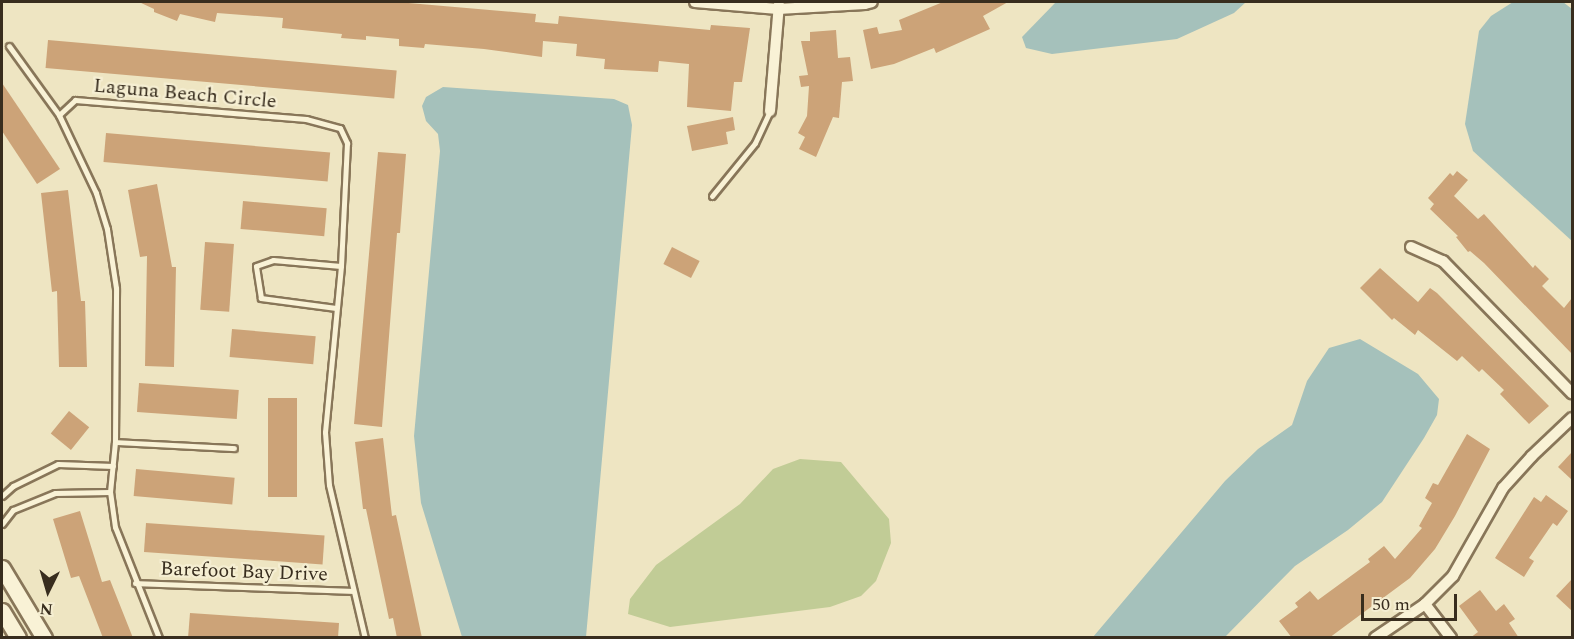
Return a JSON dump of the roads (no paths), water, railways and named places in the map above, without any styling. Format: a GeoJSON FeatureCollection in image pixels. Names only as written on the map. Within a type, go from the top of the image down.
{"type":"FeatureCollection","features":[{"type":"Feature","properties":{"kind":"main road"},"geometry":{"type":"LineString","coordinates":[[2,568],[44,638]]}},
{"type":"Feature","properties":{"kind":"main road"},"geometry":{"type":"LineString","coordinates":[[2,611],[18,638]]}},
{"type":"Feature","properties":{"kind":"street"},"geometry":{"type":"LineString","coordinates":[[695,2],[778,5],[872,2]]}},
{"type":"Feature","properties":{"kind":"street"},"geometry":{"type":"LineString","coordinates":[[770,111],[778,5]]}},
{"type":"Feature","properties":{"kind":"street"},"geometry":{"type":"LineString","coordinates":[[1411,247],[1443,261],[1572,393]]}},
{"type":"Feature","properties":{"kind":"street"},"geometry":{"type":"LineString","coordinates":[[1375,638],[1425,604],[1453,576],[1503,488],[1532,456],[1572,418]]}},
{"type":"Feature","properties":{"kind":"street"},"geometry":{"type":"LineString","coordinates":[[1425,604],[1451,638]]}},
{"type":"Feature","properties":{"kind":"lane"},"geometry":{"type":"LineString","coordinates":[[9,46],[59,115],[96,193],[107,229],[116,288],[115,442],[110,492],[115,527],[135,583],[159,638]]}},
{"type":"Feature","properties":{"kind":"lane","name":"Laguna Beach Circle"},"geometry":{"type":"LineString","coordinates":[[59,115],[75,100],[306,119],[340,128],[347,143],[341,266],[325,432],[329,485],[352,591],[365,638]]}},
{"type":"Feature","properties":{"kind":"lane"},"geometry":{"type":"LineString","coordinates":[[712,196],[755,143],[770,111]]}},
{"type":"Feature","properties":{"kind":"lane"},"geometry":{"type":"LineString","coordinates":[[336,308],[261,298],[256,266],[273,260],[341,266]]}},
{"type":"Feature","properties":{"kind":"lane"},"geometry":{"type":"LineString","coordinates":[[115,442],[234,448]]}},
{"type":"Feature","properties":{"kind":"lane"},"geometry":{"type":"LineString","coordinates":[[2,496],[14,486],[58,464],[113,466]]}},
{"type":"Feature","properties":{"kind":"lane"},"geometry":{"type":"LineString","coordinates":[[2,524],[13,510],[55,493],[110,492]]}},
{"type":"Feature","properties":{"kind":"lane","name":"Barefoot Bay Drive"},"geometry":{"type":"LineString","coordinates":[[135,583],[352,591]]}},
{"type":"Feature","properties":{"kind":"water"},"geometry":{"type":"Polygon","coordinates":[[[1056,2],[1246,2],[1234,13],[1177,39],[1052,54],[1026,48],[1022,37],[1056,2]]]}},
{"type":"Feature","properties":{"kind":"water"},"geometry":{"type":"Polygon","coordinates":[[[1513,2],[1563,2],[1572,9],[1572,241],[1473,151],[1465,124],[1479,31],[1491,16],[1513,2]]]}},
{"type":"Feature","properties":{"kind":"water"},"geometry":{"type":"Polygon","coordinates":[[[443,87],[614,99],[628,105],[632,125],[586,637],[462,637],[421,503],[414,436],[440,151],[438,134],[426,121],[422,106],[426,97],[443,87]]]}},
{"type":"Feature","properties":{"kind":"water"},"geometry":{"type":"Polygon","coordinates":[[[1360,339],[1418,374],[1439,399],[1437,415],[1382,502],[1348,530],[1295,566],[1225,637],[1093,637],[1225,481],[1258,449],[1292,425],[1307,381],[1329,348],[1360,339]]]}}]}
